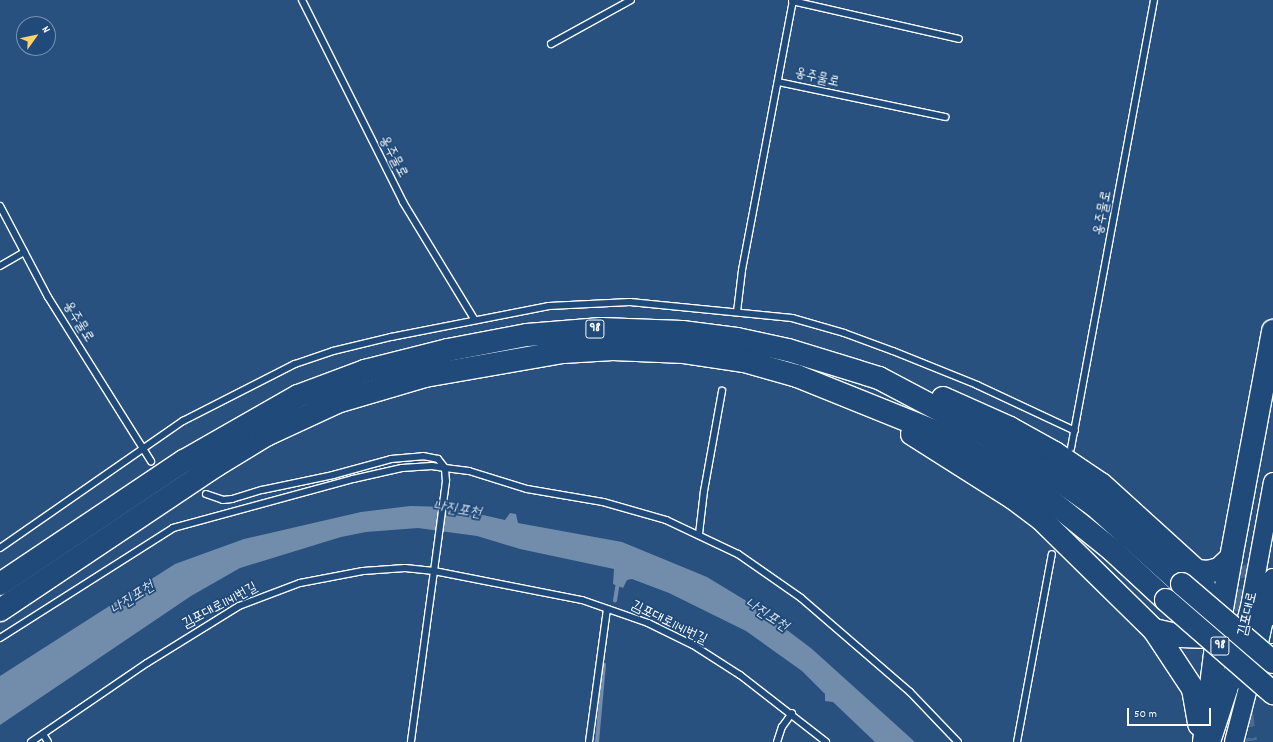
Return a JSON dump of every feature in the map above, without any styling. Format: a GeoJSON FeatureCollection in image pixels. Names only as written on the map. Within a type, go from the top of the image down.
{"type":"FeatureCollection","features":[{"type":"Feature","properties":{"kind":"highway","name":"98"},"geometry":{"type":"LineString","coordinates":[[0,584],[184,461],[292,399],[365,371],[448,350],[562,331],[602,329],[675,332],[737,339],[788,350],[879,378],[987,435],[1043,469],[1190,577],[1267,660]]}},
{"type":"Feature","properties":{"kind":"highway"},"geometry":{"type":"LineString","coordinates":[[1236,562],[1273,331]]}},
{"type":"Feature","properties":{"kind":"highway","name":"98"},"geometry":{"type":"LineString","coordinates":[[0,610],[203,474],[266,436],[337,402],[425,376],[563,352],[613,349],[684,352],[744,361],[797,376],[852,396],[939,433],[1030,484],[1112,550],[1166,600],[1273,693]]}},
{"type":"Feature","properties":{"kind":"highway"},"geometry":{"type":"LineString","coordinates":[[1204,742],[1217,637],[1236,562],[1273,385]]}},
{"type":"Feature","properties":{"kind":"highway"},"geometry":{"type":"LineString","coordinates":[[852,396],[1013,498],[1065,541],[1099,579],[1154,630],[1194,689],[1199,710],[1200,742]]}},
{"type":"Feature","properties":{"kind":"highway"},"geometry":{"type":"LineString","coordinates":[[1190,577],[1219,570],[1236,562]]}},
{"type":"Feature","properties":{"kind":"highway"},"geometry":{"type":"LineString","coordinates":[[1180,636],[1198,626],[1205,618],[1207,592],[1190,577]]}},
{"type":"Feature","properties":{"kind":"highway"},"geometry":{"type":"LineString","coordinates":[[1154,630],[1180,636],[1217,637],[1244,630],[1266,616]]}},
{"type":"Feature","properties":{"kind":"highway"},"geometry":{"type":"LineString","coordinates":[[1231,680],[1267,660]]}},
{"type":"Feature","properties":{"kind":"main road","name":"김포대로"},"geometry":{"type":"LineString","coordinates":[[1211,742],[1231,680],[1244,630],[1273,482]]}},
{"type":"Feature","properties":{"kind":"main road","name":"김포대로"},"geometry":{"type":"LineString","coordinates":[[1234,742],[1267,660],[1266,616],[1273,578]]}},
{"type":"Feature","properties":{"kind":"lane","name":"옹주물로"},"geometry":{"type":"LineString","coordinates":[[302,0],[403,202],[474,319]]}},
{"type":"Feature","properties":{"kind":"lane"},"geometry":{"type":"LineString","coordinates":[[550,44],[631,0]]}},
{"type":"Feature","properties":{"kind":"lane"},"geometry":{"type":"LineString","coordinates":[[737,312],[742,270],[793,0],[959,39]]}},
{"type":"Feature","properties":{"kind":"lane","name":"옹주물로"},"geometry":{"type":"LineString","coordinates":[[1071,448],[1154,0]]}},
{"type":"Feature","properties":{"kind":"lane","name":"옹주물로"},"geometry":{"type":"LineString","coordinates":[[778,82],[945,117]]}},
{"type":"Feature","properties":{"kind":"lane","name":"옹주물로"},"geometry":{"type":"LineString","coordinates":[[0,206],[48,297],[151,461]]}},
{"type":"Feature","properties":{"kind":"lane"},"geometry":{"type":"LineString","coordinates":[[0,266],[24,252]]}},
{"type":"Feature","properties":{"kind":"lane"},"geometry":{"type":"LineString","coordinates":[[0,548],[142,447],[221,400],[295,364],[364,343],[474,319],[549,306],[608,302],[737,312],[792,318],[844,333],[977,385],[1074,431]]}},
{"type":"Feature","properties":{"kind":"lane"},"geometry":{"type":"LineString","coordinates":[[699,534],[704,491],[722,391]]}},
{"type":"Feature","properties":{"kind":"lane"},"geometry":{"type":"LineString","coordinates":[[206,494],[223,500],[232,499],[405,456],[438,460],[445,468],[446,480],[411,742]]}},
{"type":"Feature","properties":{"kind":"lane"},"geometry":{"type":"LineString","coordinates":[[0,638],[173,528],[402,468],[420,465],[469,471],[527,489],[603,502],[666,520],[699,534],[762,569],[826,617],[910,692],[958,742]]}},
{"type":"Feature","properties":{"kind":"lane"},"geometry":{"type":"LineString","coordinates":[[1017,742],[1052,554]]}},
{"type":"Feature","properties":{"kind":"lane","name":"김포대로1141번길"},"geometry":{"type":"LineString","coordinates":[[31,742],[202,628],[258,598],[300,583],[363,571],[388,568],[434,571],[582,600],[648,623],[693,645],[740,675],[792,713],[826,742]]}},
{"type":"Feature","properties":{"kind":"lane"},"geometry":{"type":"LineString","coordinates":[[589,742],[607,609]]}},
{"type":"Feature","properties":{"kind":"lane"},"geometry":{"type":"LineString","coordinates":[[777,742],[782,727],[792,713]]}},
{"type":"Feature","properties":{"kind":"lane"},"geometry":{"type":"LineString","coordinates":[[43,734],[48,742]]}},
{"type":"Feature","properties":{"kind":"water","name":"나진포천"},"geometry":{"type":"Polygon","coordinates":[[[410,506],[448,507],[505,520],[510,513],[516,514],[518,523],[622,542],[707,577],[758,608],[812,649],[915,742],[875,742],[833,702],[825,701],[825,694],[802,671],[746,631],[669,593],[632,579],[627,580],[623,588],[613,584],[614,569],[520,549],[477,536],[418,528],[366,532],[341,537],[240,568],[191,596],[0,725],[0,676],[175,564],[244,539],[361,512],[410,506]]]}},
{"type":"Feature","properties":{"kind":"waterway"},"geometry":{"type":"LineString","coordinates":[[615,601],[618,582]]}},
{"type":"Feature","properties":{"kind":"waterway"},"geometry":{"type":"LineString","coordinates":[[597,742],[604,665]]}},
{"type":"Feature","properties":{"kind":"tunnel"},"geometry":{"type":"LineString","coordinates":[[1240,644],[1241,565]]}},
{"type":"Feature","properties":{"kind":"tunnel"},"geometry":{"type":"LineString","coordinates":[[1241,706],[1246,742]]}}]}
